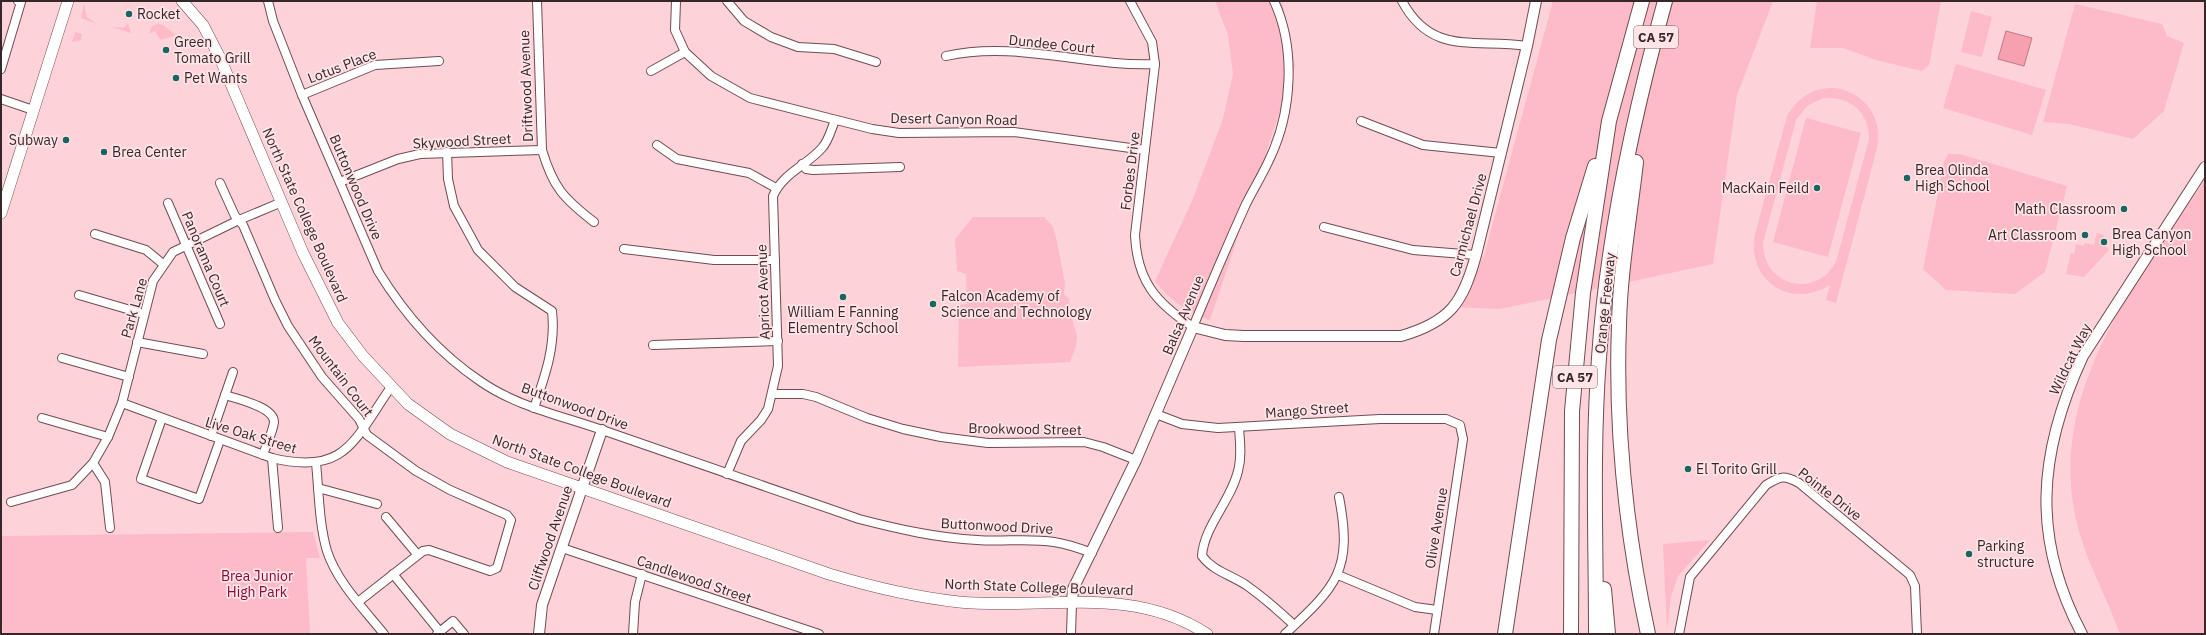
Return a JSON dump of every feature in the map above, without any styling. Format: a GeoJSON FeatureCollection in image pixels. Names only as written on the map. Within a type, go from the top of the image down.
{"type":"FeatureCollection","features":[{"type":"Feature","properties":{"kind":"highway","name":"Orange Freeway"},"geometry":{"type":"LineString","coordinates":[[1571,634],[1572,411],[1583,293],[1609,122],[1642,1]]}},
{"type":"Feature","properties":{"kind":"highway","name":"Orange Freeway"},"geometry":{"type":"LineString","coordinates":[[1596,634],[1596,499],[1594,451],[1599,356],[1612,240],[1646,72],[1666,1]]}},
{"type":"Feature","properties":{"kind":"highway"},"geometry":{"type":"LineString","coordinates":[[1646,72],[1619,323],[1618,373],[1624,495],[1635,574],[1648,634]]}},
{"type":"Feature","properties":{"kind":"highway"},"geometry":{"type":"LineString","coordinates":[[1505,634],[1549,340],[1573,238],[1609,122]]}},
{"type":"Feature","properties":{"kind":"highway"},"geometry":{"type":"LineString","coordinates":[[1596,499],[1608,634]]}},
{"type":"Feature","properties":{"kind":"main road"},"geometry":{"type":"LineString","coordinates":[[1,213],[68,1]]}},
{"type":"Feature","properties":{"kind":"main road","name":"North State College Boulevard"},"geometry":{"type":"LineString","coordinates":[[182,1],[203,25],[220,58],[319,288],[338,323],[363,356],[391,387],[408,404],[445,430],[476,448],[507,462],[829,574],[895,592],[967,602],[1121,603],[1157,610],[1174,616],[1207,634]]}},
{"type":"Feature","properties":{"kind":"street"},"geometry":{"type":"LineString","coordinates":[[1,69],[21,2],[18,1]]}},
{"type":"Feature","properties":{"kind":"street","name":"Buttonwood Drive"},"geometry":{"type":"LineString","coordinates":[[268,1],[273,21],[302,95],[378,271],[394,298],[414,324],[443,352],[481,382],[534,408],[859,519],[905,531],[976,540],[1052,542],[1072,546],[1092,553]]}},
{"type":"Feature","properties":{"kind":"street","name":"Driftwood Avenue"},"geometry":{"type":"LineString","coordinates":[[537,1],[542,150],[548,171],[559,192],[594,222]]}},
{"type":"Feature","properties":{"kind":"street"},"geometry":{"type":"LineString","coordinates":[[651,71],[685,52],[675,30],[676,1]]}},
{"type":"Feature","properties":{"kind":"street"},"geometry":{"type":"LineString","coordinates":[[727,1],[744,21],[772,37],[798,46],[834,49],[876,62]]}},
{"type":"Feature","properties":{"kind":"street","name":"Forbes Drive"},"geometry":{"type":"LineString","coordinates":[[1130,1],[1152,42],[1155,64],[1135,235],[1136,250],[1140,268],[1147,284],[1157,300],[1172,313],[1193,327]]}},
{"type":"Feature","properties":{"kind":"street","name":"Balsa Avenue"},"geometry":{"type":"LineString","coordinates":[[1070,634],[1073,590],[1136,460],[1247,203],[1271,157],[1282,128],[1286,97],[1288,57],[1285,33],[1274,1]]}},
{"type":"Feature","properties":{"kind":"street"},"geometry":{"type":"LineString","coordinates":[[1402,1],[1413,19],[1429,32],[1448,41],[1469,44],[1509,43],[1527,46]]}},
{"type":"Feature","properties":{"kind":"street","name":"Carmichael Drive"},"geometry":{"type":"LineString","coordinates":[[1193,327],[1225,335],[1244,336],[1401,336],[1424,329],[1443,318],[1456,304],[1469,280],[1527,46],[1536,1]]}},
{"type":"Feature","properties":{"kind":"street","name":"Dundee Court"},"geometry":{"type":"LineString","coordinates":[[946,56],[970,50],[1049,54],[1117,64],[1155,64]]}},
{"type":"Feature","properties":{"kind":"street","name":"Desert Canyon Road"},"geometry":{"type":"LineString","coordinates":[[685,52],[711,76],[750,98],[872,129],[899,133],[1014,132],[1145,150]]}},
{"type":"Feature","properties":{"kind":"street","name":"Lotus Place"},"geometry":{"type":"LineString","coordinates":[[302,95],[375,65],[439,61]]}},
{"type":"Feature","properties":{"kind":"street"},"geometry":{"type":"LineString","coordinates":[[1,99],[34,110]]}},
{"type":"Feature","properties":{"kind":"street"},"geometry":{"type":"LineString","coordinates":[[657,145],[677,159],[749,173],[776,188],[782,181],[822,148],[828,140],[835,120]]}},
{"type":"Feature","properties":{"kind":"street"},"geometry":{"type":"LineString","coordinates":[[1361,121],[1423,145],[1501,153]]}},
{"type":"Feature","properties":{"kind":"street","name":"Skywood Street"},"geometry":{"type":"LineString","coordinates":[[340,182],[398,158],[420,154],[542,150]]}},
{"type":"Feature","properties":{"kind":"street"},"geometry":{"type":"LineString","coordinates":[[447,152],[448,179],[454,206],[478,250],[516,287],[552,311],[553,342],[546,372],[534,408]]}},
{"type":"Feature","properties":{"kind":"street"},"geometry":{"type":"LineString","coordinates":[[802,164],[806,169],[813,170],[900,167]]}},
{"type":"Feature","properties":{"kind":"street","name":"Wildcat Way"},"geometry":{"type":"LineString","coordinates":[[2082,634],[2060,586],[2053,564],[2047,531],[2046,492],[2050,451],[2056,428],[2071,383],[2083,356],[2205,167]]}},
{"type":"Feature","properties":{"kind":"street","name":"Mountain Court"},"geometry":{"type":"LineString","coordinates":[[220,182],[235,216],[239,220],[274,300],[288,326],[322,377],[358,419],[367,435],[416,470],[450,490],[507,515],[511,520],[497,568],[490,571],[429,550],[417,554]]}},
{"type":"Feature","properties":{"kind":"street","name":"Apricot Avenue"},"geometry":{"type":"LineString","coordinates":[[727,474],[741,441],[761,420],[768,409],[773,394],[778,366],[772,204],[776,188]]}},
{"type":"Feature","properties":{"kind":"street","name":"Park Lane"},"geometry":{"type":"LineString","coordinates":[[11,502],[72,485],[93,464],[108,437],[122,403],[153,281],[163,264],[173,252],[186,244],[282,202]]}},
{"type":"Feature","properties":{"kind":"street","name":"Panorama Court"},"geometry":{"type":"LineString","coordinates":[[168,203],[220,324]]}},
{"type":"Feature","properties":{"kind":"street"},"geometry":{"type":"LineString","coordinates":[[1324,227],[1413,250],[1476,255]]}},
{"type":"Feature","properties":{"kind":"street"},"geometry":{"type":"LineString","coordinates":[[95,234],[146,250],[163,264]]}},
{"type":"Feature","properties":{"kind":"street"},"geometry":{"type":"LineString","coordinates":[[624,249],[714,260],[775,260]]}},
{"type":"Feature","properties":{"kind":"street"},"geometry":{"type":"LineString","coordinates":[[79,295],[144,314]]}},
{"type":"Feature","properties":{"kind":"street"},"geometry":{"type":"LineString","coordinates":[[653,345],[778,341]]}},
{"type":"Feature","properties":{"kind":"street"},"geometry":{"type":"LineString","coordinates":[[137,342],[203,354]]}},
{"type":"Feature","properties":{"kind":"street"},"geometry":{"type":"LineString","coordinates":[[62,358],[129,377]]}},
{"type":"Feature","properties":{"kind":"street"},"geometry":{"type":"LineString","coordinates":[[211,436],[233,372]]}},
{"type":"Feature","properties":{"kind":"street","name":"Live Oak Street"},"geometry":{"type":"LineString","coordinates":[[122,403],[272,458],[293,463],[316,463],[334,458],[345,449],[363,428],[391,387]]}},
{"type":"Feature","properties":{"kind":"street","name":"Brookwood Street"},"geometry":{"type":"LineString","coordinates":[[773,394],[803,394],[816,397],[867,418],[903,429],[941,437],[988,443],[1084,442],[1103,447],[1136,460]]}},
{"type":"Feature","properties":{"kind":"street"},"geometry":{"type":"LineString","coordinates":[[225,395],[268,410],[273,416],[274,423],[263,455]]}},
{"type":"Feature","properties":{"kind":"street","name":"Mango Street"},"geometry":{"type":"LineString","coordinates":[[1156,414],[1182,424],[1202,428],[1239,428],[1380,418],[1446,419],[1460,425]]}},
{"type":"Feature","properties":{"kind":"street"},"geometry":{"type":"LineString","coordinates":[[42,418],[108,437]]}},
{"type":"Feature","properties":{"kind":"street"},"geometry":{"type":"LineString","coordinates":[[162,418],[141,479],[199,500],[220,440]]}},
{"type":"Feature","properties":{"kind":"street","name":"Olive Avenue"},"geometry":{"type":"LineString","coordinates":[[1434,634],[1463,439],[1460,425]]}},
{"type":"Feature","properties":{"kind":"street"},"geometry":{"type":"LineString","coordinates":[[1239,428],[1241,452],[1238,471],[1232,488],[1203,544],[1202,556],[1208,565],[1245,585],[1262,597],[1294,625]]}},
{"type":"Feature","properties":{"kind":"street","name":"Cliffwood Avenue"},"geometry":{"type":"LineString","coordinates":[[539,634],[542,605],[602,430]]}},
{"type":"Feature","properties":{"kind":"street"},"geometry":{"type":"LineString","coordinates":[[272,458],[278,528]]}},
{"type":"Feature","properties":{"kind":"street"},"geometry":{"type":"LineString","coordinates":[[316,463],[323,535],[327,552],[335,569],[358,602],[384,634]]}},
{"type":"Feature","properties":{"kind":"street"},"geometry":{"type":"LineString","coordinates":[[93,464],[105,482],[110,528]]}},
{"type":"Feature","properties":{"kind":"street","name":"Pointe Drive"},"geometry":{"type":"LineString","coordinates":[[1679,634],[1690,577],[1730,531],[1766,485],[1776,478],[1788,477],[1799,483],[1910,575],[1915,586],[1917,634]]}},
{"type":"Feature","properties":{"kind":"street"},"geometry":{"type":"LineString","coordinates":[[318,488],[377,504]]}},
{"type":"Feature","properties":{"kind":"street"},"geometry":{"type":"LineString","coordinates":[[1285,634],[1321,599],[1338,575],[1344,548],[1345,532],[1339,497]]}},
{"type":"Feature","properties":{"kind":"street"},"geometry":{"type":"LineString","coordinates":[[358,602],[417,554],[386,517]]}},
{"type":"Feature","properties":{"kind":"street","name":"Candlewood Street"},"geometry":{"type":"LineString","coordinates":[[562,548],[818,634]]}},
{"type":"Feature","properties":{"kind":"street"},"geometry":{"type":"LineString","coordinates":[[393,574],[438,633],[453,621],[464,634]]}},
{"type":"Feature","properties":{"kind":"street"},"geometry":{"type":"LineString","coordinates":[[633,634],[635,602],[642,574]]}},
{"type":"Feature","properties":{"kind":"street"},"geometry":{"type":"LineString","coordinates":[[1338,575],[1415,607],[1437,610]]}},
{"type":"Feature","properties":{"kind":"green space"},"geometry":{"type":"Polygon","coordinates":[[[1215,1],[1282,1],[1295,66],[1210,320],[1180,305],[1167,295],[1155,281],[1192,201],[1223,119],[1233,74],[1228,35],[1215,1]]]}},
{"type":"Feature","properties":{"kind":"green space"},"geometry":{"type":"Polygon","coordinates":[[[1553,1],[1773,1],[1737,95],[1713,264],[1500,309],[1450,307],[1484,256],[1553,1]]]}},
{"type":"Feature","properties":{"kind":"green space"},"geometry":{"type":"Polygon","coordinates":[[[1817,1],[1941,1],[1929,65],[1922,71],[1876,60],[1843,48],[1810,48],[1817,1]]]}},
{"type":"Feature","properties":{"kind":"green space"},"geometry":{"type":"Polygon","coordinates":[[[84,4],[87,17],[97,24],[81,18],[84,4]]]}},
{"type":"Feature","properties":{"kind":"green space"},"geometry":{"type":"Polygon","coordinates":[[[2075,4],[2162,24],[2167,36],[2184,43],[2164,111],[2133,139],[2069,124],[2043,122],[2075,4]]]}},
{"type":"Feature","properties":{"kind":"green space"},"geometry":{"type":"Polygon","coordinates":[[[1971,11],[1992,17],[1982,57],[1961,52],[1971,11]]]}},
{"type":"Feature","properties":{"kind":"green space"},"geometry":{"type":"Polygon","coordinates":[[[128,23],[131,33],[112,27],[124,28],[128,23]]]}},
{"type":"Feature","properties":{"kind":"green space"},"geometry":{"type":"Polygon","coordinates":[[[158,24],[163,25],[176,35],[160,40],[155,31],[149,34],[152,26],[158,24]]]}},
{"type":"Feature","properties":{"kind":"green space"},"geometry":{"type":"Polygon","coordinates":[[[75,32],[82,34],[81,40],[72,42],[75,32]]]}},
{"type":"Feature","properties":{"kind":"green space"},"geometry":{"type":"Polygon","coordinates":[[[1956,64],[2046,90],[2032,135],[1943,108],[1956,64]]]}},
{"type":"Feature","properties":{"kind":"green space"},"geometry":{"type":"Polygon","coordinates":[[[1828,88],[1836,88],[1847,91],[1864,102],[1875,117],[1878,137],[1877,148],[1836,303],[1826,300],[1830,285],[1815,292],[1800,294],[1786,292],[1774,286],[1764,277],[1757,265],[1754,250],[1755,234],[1787,116],[1796,103],[1807,94],[1828,88]],[[1823,98],[1807,106],[1796,120],[1763,243],[1765,258],[1771,269],[1781,278],[1792,283],[1804,284],[1816,281],[1827,274],[1836,262],[1869,139],[1866,121],[1862,114],[1849,103],[1841,99],[1823,98]]]}},
{"type":"Feature","properties":{"kind":"green space","name":"MacKain Feild"},"geometry":{"type":"Polygon","coordinates":[[[1806,118],[1861,133],[1828,257],[1773,242],[1806,118]]]}},
{"type":"Feature","properties":{"kind":"green space"},"geometry":{"type":"Polygon","coordinates":[[[1948,154],[1960,154],[2067,186],[2045,272],[2015,294],[1946,290],[1923,269],[1944,162],[1948,154]]]}},
{"type":"Feature","properties":{"kind":"green space"},"geometry":{"type":"Polygon","coordinates":[[[2205,180],[2205,634],[2120,634],[2090,563],[2076,519],[2070,471],[2074,426],[2086,381],[2104,339],[2127,297],[2152,257],[2205,180]]]}},
{"type":"Feature","properties":{"kind":"green space"},"geometry":{"type":"Polygon","coordinates":[[[973,217],[1044,217],[1052,225],[1056,237],[1065,283],[1064,294],[1069,299],[1071,315],[1077,337],[1076,346],[1070,362],[958,367],[959,305],[967,304],[966,274],[957,271],[955,239],[973,217]]]}},
{"type":"Feature","properties":{"kind":"green space"},"geometry":{"type":"Polygon","coordinates":[[[2097,233],[2104,235],[2103,240],[2105,241],[2109,250],[2084,277],[2066,274],[2071,253],[2074,254],[2076,244],[2084,246],[2085,243],[2094,245],[2097,233]]]}},
{"type":"Feature","properties":{"kind":"green space","name":"Brea Junior High Park"},"geometry":{"type":"Polygon","coordinates":[[[313,532],[320,558],[306,558],[310,634],[3,634],[1,612],[1,536],[313,532]]]}},
{"type":"Feature","properties":{"kind":"green space"},"geometry":{"type":"Polygon","coordinates":[[[1710,540],[1678,576],[1671,597],[1667,629],[1663,544],[1710,540]]]}},
{"type":"Feature","properties":{"kind":"shaded area"},"geometry":{"type":"Polygon","coordinates":[[[2006,31],[2032,38],[2024,66],[1998,59],[2006,31]]]}},
{"type":"Feature","properties":{"kind":"place","name":"Rocket"},"geometry":{"type":"Point","coordinates":[129,14]}},
{"type":"Feature","properties":{"kind":"place","name":"Green Tomato Grill"},"geometry":{"type":"Point","coordinates":[166,50]}},
{"type":"Feature","properties":{"kind":"place","name":"Pet Wants"},"geometry":{"type":"Point","coordinates":[176,78]}},
{"type":"Feature","properties":{"kind":"place","name":"Subway"},"geometry":{"type":"Point","coordinates":[66,140]}},
{"type":"Feature","properties":{"kind":"place","name":"Brea Center"},"geometry":{"type":"Point","coordinates":[104,152]}},
{"type":"Feature","properties":{"kind":"place","name":"Brea Olinda High School"},"geometry":{"type":"Point","coordinates":[1907,178]}},
{"type":"Feature","properties":{"kind":"place","name":"MacKain Feild"},"geometry":{"type":"Point","coordinates":[1817,188]}},
{"type":"Feature","properties":{"kind":"place","name":"Math Classroom"},"geometry":{"type":"Point","coordinates":[2124,209]}},
{"type":"Feature","properties":{"kind":"place","name":"Art Classroom"},"geometry":{"type":"Point","coordinates":[2085,235]}},
{"type":"Feature","properties":{"kind":"place","name":"Brea Canyon High School"},"geometry":{"type":"Point","coordinates":[2104,242]}},
{"type":"Feature","properties":{"kind":"place","name":"William E Fanning Elementry School"},"geometry":{"type":"Point","coordinates":[843,297]}},
{"type":"Feature","properties":{"kind":"place","name":"Falcon Academy of Science and Technology"},"geometry":{"type":"Point","coordinates":[933,304]}},
{"type":"Feature","properties":{"kind":"place","name":"El Torito Grill"},"geometry":{"type":"Point","coordinates":[1688,469]}},
{"type":"Feature","properties":{"kind":"place","name":"Parking structure"},"geometry":{"type":"Point","coordinates":[1969,554]}}]}
